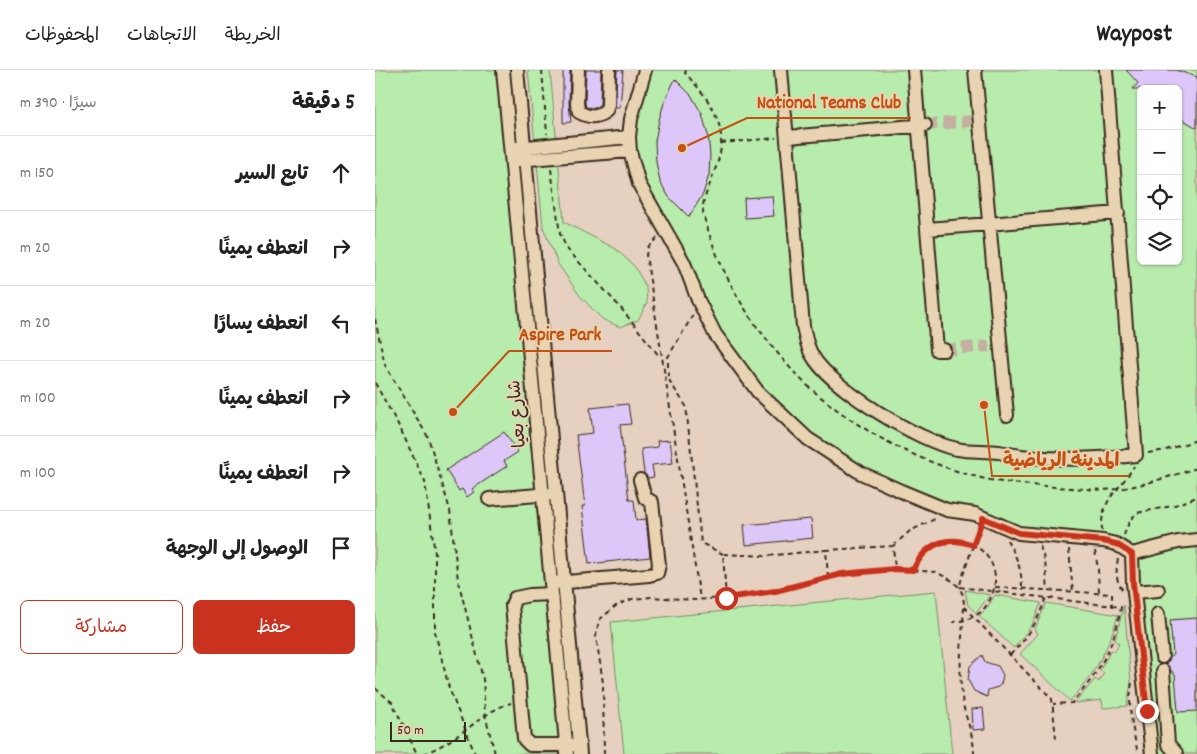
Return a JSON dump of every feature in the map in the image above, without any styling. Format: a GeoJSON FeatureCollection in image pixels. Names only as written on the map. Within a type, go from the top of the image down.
{"type":"FeatureCollection","features":[{"type":"Feature","properties":{"kind":"street","name":"شارع بعيا"},"geometry":{"type":"LineString","coordinates":[[503,70],[510,155],[548,494],[564,582],[573,750]]}},
{"type":"Feature","properties":{"kind":"street","name":"شارع بعيا"},"geometry":{"type":"LineString","coordinates":[[517,70],[525,153],[548,494],[551,589],[573,750]]}},
{"type":"Feature","properties":{"kind":"street"},"geometry":{"type":"LineString","coordinates":[[578,70],[577,104],[579,112],[587,116],[599,116],[606,111],[608,105],[609,70]]}},
{"type":"Feature","properties":{"kind":"street"},"geometry":{"type":"LineString","coordinates":[[645,70],[631,119],[629,137],[629,151],[639,184],[684,263],[698,300],[715,334],[758,392],[808,440],[861,473],[947,510],[975,514],[1019,533],[1097,540],[1116,544],[1132,554],[1178,542],[1197,540]]}},
{"type":"Feature","properties":{"kind":"street"},"geometry":{"type":"LineString","coordinates":[[781,70],[803,326],[811,355],[841,386],[883,416],[925,438],[957,449],[999,452],[1028,457],[1084,460],[1136,456],[1106,70]]}},
{"type":"Feature","properties":{"kind":"street"},"geometry":{"type":"LineString","coordinates":[[914,70],[922,126],[927,229],[937,350],[944,350]]}},
{"type":"Feature","properties":{"kind":"street"},"geometry":{"type":"LineString","coordinates":[[975,70],[975,121],[989,224],[995,345],[1007,415]]}},
{"type":"Feature","properties":{"kind":"street"},"geometry":{"type":"LineString","coordinates":[[788,137],[922,126]]}},
{"type":"Feature","properties":{"kind":"street"},"geometry":{"type":"LineString","coordinates":[[549,151],[629,137]]}},
{"type":"Feature","properties":{"kind":"street"},"geometry":{"type":"LineString","coordinates":[[510,155],[549,151],[629,151]]}},
{"type":"Feature","properties":{"kind":"street"},"geometry":{"type":"LineString","coordinates":[[927,229],[1118,213]]}},
{"type":"Feature","properties":{"kind":"street"},"geometry":{"type":"LineString","coordinates":[[573,750],[530,745],[525,739],[512,605],[515,598],[551,589],[564,582],[649,575],[657,572],[659,565],[652,502],[645,498],[640,480]]}},
{"type":"Feature","properties":{"kind":"street"},"geometry":{"type":"LineString","coordinates":[[489,499],[548,494]]}},
{"type":"Feature","properties":{"kind":"street"},"geometry":{"type":"LineString","coordinates":[[1132,554],[1152,754]]}},
{"type":"Feature","properties":{"kind":"street"},"geometry":{"type":"LineString","coordinates":[[1135,592],[1158,590]]}},
{"type":"Feature","properties":{"kind":"street"},"geometry":{"type":"LineString","coordinates":[[1159,614],[1162,657]]}},
{"type":"Feature","properties":{"kind":"street"},"geometry":{"type":"LineString","coordinates":[[1163,671],[1168,744],[1176,753]]}},
{"type":"Feature","properties":{"kind":"path"},"geometry":{"type":"LineString","coordinates":[[542,70],[549,151],[560,234],[563,243],[620,307],[661,359]]}},
{"type":"Feature","properties":{"kind":"path"},"geometry":{"type":"LineString","coordinates":[[686,70],[685,73],[699,88],[715,111],[721,143],[719,158],[702,211],[721,264],[737,295],[774,349],[807,385],[848,418],[882,439],[916,456],[957,471],[991,480],[1043,486],[1117,489],[1151,482],[1197,468]]}},
{"type":"Feature","properties":{"kind":"path"},"geometry":{"type":"LineString","coordinates":[[721,143],[788,137]]}},
{"type":"Feature","properties":{"kind":"path"},"geometry":{"type":"LineString","coordinates":[[667,234],[653,241],[648,247],[646,255],[700,600]]}},
{"type":"Feature","properties":{"kind":"path"},"geometry":{"type":"LineString","coordinates":[[698,300],[687,326],[668,357],[667,369],[670,382],[686,406],[701,543],[723,554],[766,556],[893,546],[910,531],[937,518]]}},
{"type":"Feature","properties":{"kind":"path"},"geometry":{"type":"LineString","coordinates":[[375,319],[385,365],[428,437],[450,510],[458,580],[483,678],[485,714],[495,754]]}},
{"type":"Feature","properties":{"kind":"path"},"geometry":{"type":"LineString","coordinates":[[375,383],[400,428],[425,482],[435,554],[435,632],[449,688],[475,754]]}},
{"type":"Feature","properties":{"kind":"path"},"geometry":{"type":"LineString","coordinates":[[1099,593],[1097,540],[1104,508],[1133,467],[1136,456],[1166,450],[1197,440]]}},
{"type":"Feature","properties":{"kind":"path"},"geometry":{"type":"LineString","coordinates":[[959,587],[983,518]]}},
{"type":"Feature","properties":{"kind":"path"},"geometry":{"type":"LineString","coordinates":[[1035,534],[1045,562],[1048,590]]}},
{"type":"Feature","properties":{"kind":"path"},"geometry":{"type":"LineString","coordinates":[[1005,537],[1021,570],[1022,588]]}},
{"type":"Feature","properties":{"kind":"path"},"geometry":{"type":"LineString","coordinates":[[1065,537],[1072,567],[1073,592]]}},
{"type":"Feature","properties":{"kind":"path"},"geometry":{"type":"LineString","coordinates":[[913,570],[924,552],[943,541],[958,540],[973,545],[982,551],[989,560],[994,569],[995,591],[986,607],[973,617],[953,622]]}},
{"type":"Feature","properties":{"kind":"path"},"geometry":{"type":"LineString","coordinates":[[893,546],[895,569]]}},
{"type":"Feature","properties":{"kind":"path"},"geometry":{"type":"LineString","coordinates":[[826,550],[828,578]]}},
{"type":"Feature","properties":{"kind":"path"},"geometry":{"type":"LineString","coordinates":[[723,554],[726,598]]}},
{"type":"Feature","properties":{"kind":"path"},"geometry":{"type":"LineString","coordinates":[[604,754],[603,683],[596,636],[599,620],[617,604],[632,599],[651,597],[700,600],[726,598],[775,591],[842,574],[895,569],[935,572],[951,580],[959,587],[963,595],[960,683],[962,699],[974,740],[974,754]]}},
{"type":"Feature","properties":{"kind":"path"},"geometry":{"type":"LineString","coordinates":[[959,587],[1121,607]]}},
{"type":"Feature","properties":{"kind":"path"},"geometry":{"type":"LineString","coordinates":[[995,587],[1112,594],[1112,606]]}},
{"type":"Feature","properties":{"kind":"path"},"geometry":{"type":"LineString","coordinates":[[1010,655],[1033,629],[1046,597]]}},
{"type":"Feature","properties":{"kind":"path"},"geometry":{"type":"LineString","coordinates":[[1053,704],[1072,703],[1090,682],[1105,658],[1115,635],[1123,600]]}},
{"type":"Feature","properties":{"kind":"path"},"geometry":{"type":"LineString","coordinates":[[964,607],[1052,699],[1056,739]]}},
{"type":"Feature","properties":{"kind":"path"},"geometry":{"type":"LineString","coordinates":[[375,688],[392,702],[417,754]]}},
{"type":"Feature","properties":{"kind":"path"},"geometry":{"type":"LineString","coordinates":[[423,754],[439,747],[466,730],[485,714],[509,704],[522,703]]}},
{"type":"Feature","properties":{"kind":"green space"},"geometry":{"type":"Polygon","coordinates":[[[375,70],[500,70],[560,754],[375,754],[375,70]]]}},
{"type":"Feature","properties":{"kind":"green space"},"geometry":{"type":"Polygon","coordinates":[[[528,70],[550,70],[564,222],[616,249],[635,267],[646,287],[647,303],[638,320],[620,327],[602,319],[580,296],[558,264],[543,227],[528,70]]]}},
{"type":"Feature","properties":{"kind":"green space"},"geometry":{"type":"Polygon","coordinates":[[[645,70],[1197,70],[1197,754],[1152,754],[1125,550],[1019,533],[861,473],[785,417],[715,334],[630,151],[645,70]]]}},
{"type":"Feature","properties":{"kind":"green space"},"geometry":{"type":"Polygon","coordinates":[[[965,590],[990,595],[976,613],[968,605],[965,590]]]}},
{"type":"Feature","properties":{"kind":"green space"},"geometry":{"type":"Polygon","coordinates":[[[936,591],[952,754],[624,754],[611,622],[936,591]]]}},
{"type":"Feature","properties":{"kind":"green space"},"geometry":{"type":"Polygon","coordinates":[[[995,595],[1041,603],[1032,625],[1014,648],[979,616],[987,608],[995,595]]]}},
{"type":"Feature","properties":{"kind":"green space"},"geometry":{"type":"Polygon","coordinates":[[[1046,603],[1118,615],[1110,640],[1100,661],[1087,681],[1070,701],[1020,654],[1038,634],[1035,629],[1046,603]]]}},
{"type":"Feature","properties":{"kind":"green space"},"geometry":{"type":"Polygon","coordinates":[[[1124,605],[1131,683],[1127,706],[1103,708],[1102,700],[1075,703],[1095,679],[1099,682],[1104,673],[1100,670],[1111,650],[1115,652],[1119,643],[1115,641],[1124,605]]]}},
{"type":"Feature","properties":{"kind":"building"},"geometry":{"type":"Polygon","coordinates":[[[563,70],[570,70],[569,104],[571,122],[563,123],[563,70]]]}},
{"type":"Feature","properties":{"kind":"building"},"geometry":{"type":"Polygon","coordinates":[[[586,70],[601,70],[600,104],[595,108],[586,107],[585,103],[586,70]]]}},
{"type":"Feature","properties":{"kind":"building"},"geometry":{"type":"Polygon","coordinates":[[[617,70],[623,70],[620,108],[615,108],[617,70]]]}},
{"type":"Feature","properties":{"kind":"building"},"geometry":{"type":"Polygon","coordinates":[[[1126,70],[1176,70],[1197,77],[1197,128],[1182,119],[1182,85],[1137,85],[1137,89],[1133,89],[1138,83],[1126,70]]]}},
{"type":"Feature","properties":{"kind":"building"},"geometry":{"type":"Polygon","coordinates":[[[675,79],[691,95],[702,114],[708,135],[709,175],[703,194],[689,217],[669,197],[660,182],[656,162],[655,141],[659,120],[664,103],[675,79]]]}},
{"type":"Feature","properties":{"kind":"building"},"geometry":{"type":"Polygon","coordinates":[[[772,196],[774,216],[745,218],[744,198],[772,196]]]}},
{"type":"Feature","properties":{"kind":"building"},"geometry":{"type":"Polygon","coordinates":[[[628,404],[631,424],[620,425],[629,500],[634,500],[636,520],[646,519],[650,557],[589,564],[582,506],[585,506],[576,435],[593,433],[590,408],[628,404]]]}},
{"type":"Feature","properties":{"kind":"building"},"geometry":{"type":"Polygon","coordinates":[[[504,432],[518,452],[504,461],[507,466],[472,489],[474,492],[467,497],[462,489],[459,491],[446,470],[504,432]]]}},
{"type":"Feature","properties":{"kind":"building"},"geometry":{"type":"Polygon","coordinates":[[[670,440],[673,463],[652,465],[654,477],[648,478],[644,473],[641,449],[658,447],[657,441],[670,440]]]}},
{"type":"Feature","properties":{"kind":"building"},"geometry":{"type":"Polygon","coordinates":[[[811,519],[813,538],[746,545],[744,525],[811,519]]]}},
{"type":"Feature","properties":{"kind":"building"},"geometry":{"type":"Polygon","coordinates":[[[1197,618],[1197,711],[1178,712],[1175,675],[1166,664],[1173,654],[1170,620],[1197,618]]]}},
{"type":"Feature","properties":{"kind":"building"},"geometry":{"type":"Polygon","coordinates":[[[982,655],[985,662],[998,666],[1003,675],[1001,684],[988,690],[987,697],[974,691],[968,680],[970,666],[982,655]]]}},
{"type":"Feature","properties":{"kind":"building"},"geometry":{"type":"Polygon","coordinates":[[[983,708],[985,729],[973,730],[972,709],[983,708]]]}},
{"type":"Feature","properties":{"kind":"tunnel"},"geometry":{"type":"LineString","coordinates":[[925,125],[971,121]]}},
{"type":"Feature","properties":{"kind":"tunnel"},"geometry":{"type":"LineString","coordinates":[[944,350],[989,346]]}},
{"type":"Feature","properties":{"kind":"place","name":"National Teams Club"},"geometry":{"type":"Point","coordinates":[682,148]}},
{"type":"Feature","properties":{"kind":"place","name":"المدينة الرياضية"},"geometry":{"type":"Point","coordinates":[984,405]}},
{"type":"Feature","properties":{"kind":"place","name":"Aspire Park"},"geometry":{"type":"Point","coordinates":[453,412]}},
{"type":"Feature","properties":{"kind":"route"},"geometry":{"type":"LineString","coordinates":[[726,598],[775,591],[842,574],[895,569],[913,570],[924,552],[943,541],[963,541],[973,545],[983,518],[1019,533],[1103,541],[1116,544],[1132,554],[1133,583],[1147,711]]}}]}
